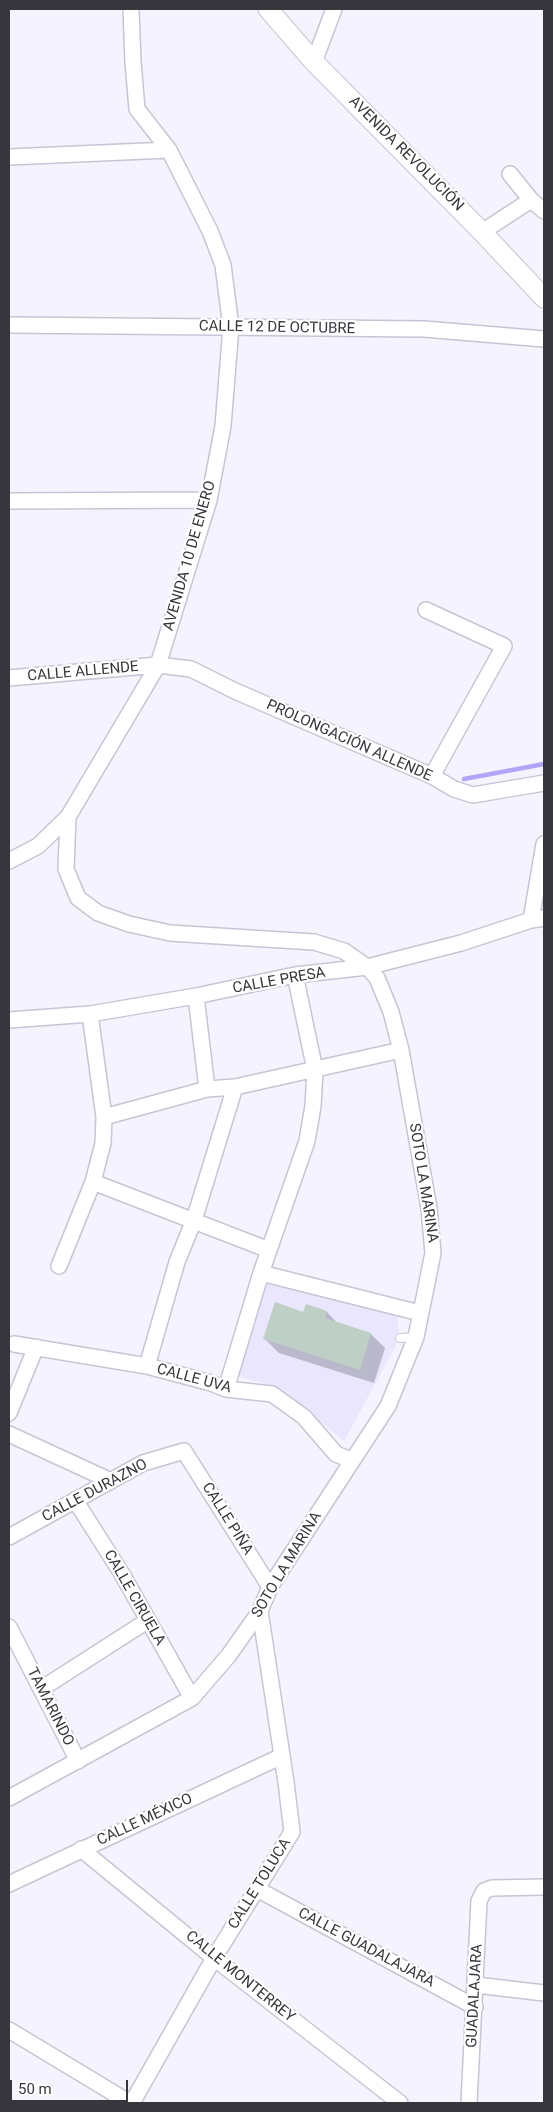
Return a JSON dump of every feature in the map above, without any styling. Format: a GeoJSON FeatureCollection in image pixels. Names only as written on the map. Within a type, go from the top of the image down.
{"type":"FeatureCollection","features":[{"type":"Feature","properties":{"kind":"street","name":"AVENIDA 10 DE ENERO"},"geometry":{"type":"LineString","coordinates":[[9,861],[38,846],[68,817],[158,665],[209,500],[223,426],[231,327],[223,265],[210,230],[169,150],[137,109],[132,62],[131,9]]}},
{"type":"Feature","properties":{"kind":"street","name":"AVENIDA REVOLUCIÓN"},"geometry":{"type":"LineString","coordinates":[[268,9],[314,62],[482,232],[544,298]]}},
{"type":"Feature","properties":{"kind":"street"},"geometry":{"type":"LineString","coordinates":[[314,62],[334,9]]}},
{"type":"Feature","properties":{"kind":"street"},"geometry":{"type":"LineString","coordinates":[[9,157],[169,150]]}},
{"type":"Feature","properties":{"kind":"street"},"geometry":{"type":"LineString","coordinates":[[510,174],[530,200],[544,211]]}},
{"type":"Feature","properties":{"kind":"street"},"geometry":{"type":"LineString","coordinates":[[482,232],[530,200]]}},
{"type":"Feature","properties":{"kind":"street","name":"CALLE 12 DE OCTUBRE"},"geometry":{"type":"LineString","coordinates":[[9,326],[424,329],[544,339]]}},
{"type":"Feature","properties":{"kind":"street"},"geometry":{"type":"LineString","coordinates":[[9,501],[209,500]]}},
{"type":"Feature","properties":{"kind":"street"},"geometry":{"type":"LineString","coordinates":[[426,610],[504,646],[432,776]]}},
{"type":"Feature","properties":{"kind":"street","name":"CALLE ALLENDE"},"geometry":{"type":"LineString","coordinates":[[9,678],[158,665]]}},
{"type":"Feature","properties":{"kind":"street","name":"PROLONGACIÓN ALLENDE"},"geometry":{"type":"LineString","coordinates":[[158,665],[191,669],[235,691],[432,776],[454,789],[473,795],[544,783]]}},
{"type":"Feature","properties":{"kind":"street","name":"SOTO LA MARINA"},"geometry":{"type":"LineString","coordinates":[[9,1798],[192,1698],[229,1655],[260,1611],[270,1587],[351,1460],[388,1406],[416,1337],[433,1253],[429,1208],[401,1050],[391,1012],[377,978],[368,967],[344,951],[314,942],[170,933],[129,924],[98,913],[78,898],[66,869],[68,817]]}},
{"type":"Feature","properties":{"kind":"street"},"geometry":{"type":"LineString","coordinates":[[538,919],[544,844]]}},
{"type":"Feature","properties":{"kind":"street","name":"CALLE PRESA"},"geometry":{"type":"LineString","coordinates":[[9,1020],[90,1014],[196,996],[295,976],[368,967],[461,943],[538,919]]}},
{"type":"Feature","properties":{"kind":"street"},"geometry":{"type":"LineString","coordinates":[[226,1389],[261,1273],[307,1141],[313,1106],[315,1070],[295,976]]}},
{"type":"Feature","properties":{"kind":"street"},"geometry":{"type":"LineString","coordinates":[[196,996],[207,1089]]}},
{"type":"Feature","properties":{"kind":"street"},"geometry":{"type":"LineString","coordinates":[[59,1266],[93,1182],[103,1143],[104,1117],[90,1014]]}},
{"type":"Feature","properties":{"kind":"street"},"geometry":{"type":"LineString","coordinates":[[104,1117],[207,1089],[235,1087],[401,1050]]}},
{"type":"Feature","properties":{"kind":"street"},"geometry":{"type":"LineString","coordinates":[[147,1366],[178,1262],[194,1220],[235,1087]]}},
{"type":"Feature","properties":{"kind":"street"},"geometry":{"type":"LineString","coordinates":[[93,1182],[269,1250]]}},
{"type":"Feature","properties":{"kind":"street"},"geometry":{"type":"LineString","coordinates":[[261,1273],[420,1313]]}},
{"type":"Feature","properties":{"kind":"street","name":"CALLE UVA"},"geometry":{"type":"LineString","coordinates":[[14,1344],[147,1366],[211,1383],[226,1389],[272,1394],[304,1417],[336,1454],[351,1460]]}},
{"type":"Feature","properties":{"kind":"street"},"geometry":{"type":"LineString","coordinates":[[9,1413],[36,1347]]}},
{"type":"Feature","properties":{"kind":"street"},"geometry":{"type":"LineString","coordinates":[[9,1434],[111,1481]]}},
{"type":"Feature","properties":{"kind":"street","name":"CALLE DURAZNO"},"geometry":{"type":"LineString","coordinates":[[9,1537],[143,1464],[184,1450]]}},
{"type":"Feature","properties":{"kind":"street","name":"CALLE PIÑA"},"geometry":{"type":"LineString","coordinates":[[184,1450],[270,1587]]}},
{"type":"Feature","properties":{"kind":"street","name":"CALLE CIRUELA"},"geometry":{"type":"LineString","coordinates":[[75,1500],[122,1574],[192,1698]]}},
{"type":"Feature","properties":{"kind":"street","name":"CALLE TOLUCA"},"geometry":{"type":"LineString","coordinates":[[131,2103],[214,1958],[292,1832],[260,1611]]}},
{"type":"Feature","properties":{"kind":"street"},"geometry":{"type":"LineString","coordinates":[[41,1689],[147,1620]]}},
{"type":"Feature","properties":{"kind":"street","name":"TAMARINDO"},"geometry":{"type":"LineString","coordinates":[[9,1628],[78,1761]]}},
{"type":"Feature","properties":{"kind":"street","name":"CALLE MÉXICO"},"geometry":{"type":"LineString","coordinates":[[9,1884],[282,1756]]}},
{"type":"Feature","properties":{"kind":"street","name":"CALLE MONTERREY"},"geometry":{"type":"LineString","coordinates":[[81,1849],[214,1958],[400,2103]]}},
{"type":"Feature","properties":{"kind":"street","name":"GUADALAJARA"},"geometry":{"type":"LineString","coordinates":[[469,2103],[479,1901],[484,1891],[492,1888],[544,1887]]}},
{"type":"Feature","properties":{"kind":"street","name":"CALLE GUADALAJARA"},"geometry":{"type":"LineString","coordinates":[[257,1889],[475,2007]]}},
{"type":"Feature","properties":{"kind":"street"},"geometry":{"type":"LineString","coordinates":[[476,1985],[544,1993]]}},
{"type":"Feature","properties":{"kind":"street"},"geometry":{"type":"LineString","coordinates":[[9,2030],[131,2103]]}},
{"type":"Feature","properties":{"kind":"lane"},"geometry":{"type":"LineString","coordinates":[[400,1338],[416,1337]]}},
{"type":"Feature","properties":{"kind":"shaded area"},"geometry":{"type":"Polygon","coordinates":[[[268,1275],[396,1311],[400,1338],[344,1441],[278,1387],[232,1375],[268,1275]]]}},
{"type":"Feature","properties":{"kind":"building"},"geometry":{"type":"Polygon","coordinates":[[[275,1302],[303,1312],[306,1304],[327,1311],[325,1318],[371,1333],[360,1370],[263,1339],[275,1302]]]}},
{"type":"Feature","properties":{"kind":"waterway"},"geometry":{"type":"LineString","coordinates":[[464,779],[544,764]]}}]}
